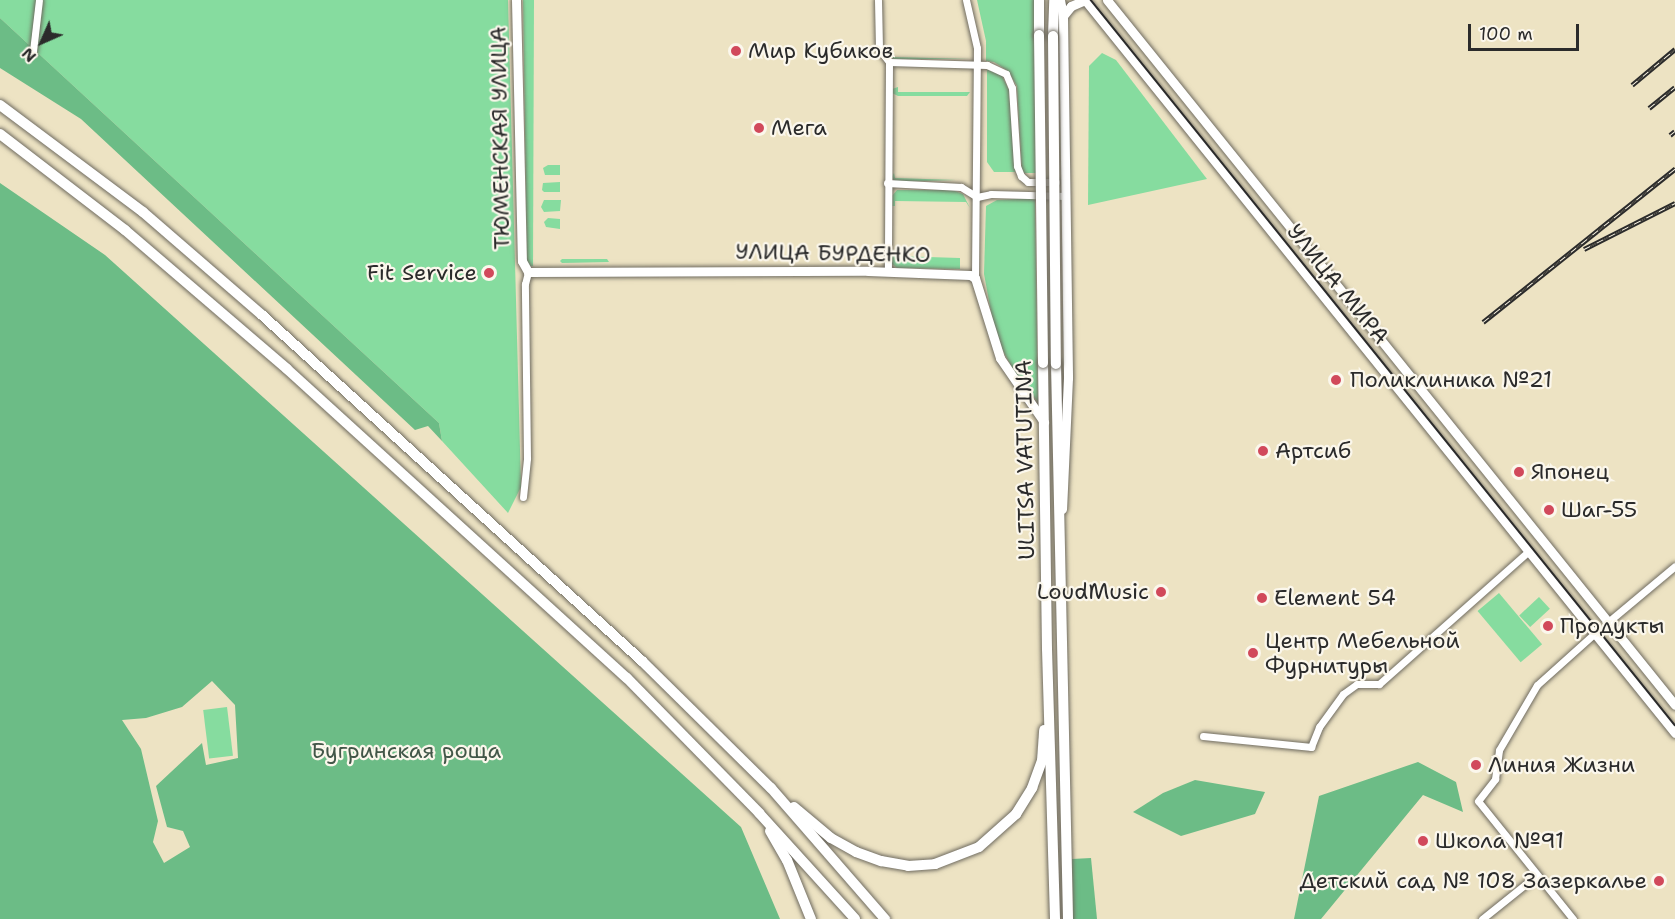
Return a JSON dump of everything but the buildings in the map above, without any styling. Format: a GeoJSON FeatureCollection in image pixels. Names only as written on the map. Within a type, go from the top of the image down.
{"type":"FeatureCollection","features":[{"type":"Feature","properties":{"kind":"main road","name":"ULITSA VATUTINA"},"geometry":{"type":"LineString","coordinates":[[1039,0],[1044,422],[1055,919]]}},
{"type":"Feature","properties":{"kind":"main road","name":"ULITSA VATUTINA"},"geometry":{"type":"LineString","coordinates":[[1054,0],[1056,364],[1068,919]]}},
{"type":"Feature","properties":{"kind":"main road"},"geometry":{"type":"LineString","coordinates":[[0,105],[143,212],[262,315],[642,661],[771,788],[885,919]]}},
{"type":"Feature","properties":{"kind":"main road"},"geometry":{"type":"LineString","coordinates":[[0,134],[124,230],[287,369],[627,678],[759,813],[855,919]]}},
{"type":"Feature","properties":{"kind":"main road"},"geometry":{"type":"LineString","coordinates":[[771,788],[831,837],[856,852],[881,861],[908,866],[963,855],[997,833],[1016,813],[1032,788],[1042,761],[1049,693]]}},
{"type":"Feature","properties":{"kind":"main road"},"geometry":{"type":"LineString","coordinates":[[759,813],[787,860],[811,919]]}},
{"type":"Feature","properties":{"kind":"street"},"geometry":{"type":"LineString","coordinates":[[33,51],[39,0]]}},
{"type":"Feature","properties":{"kind":"street","name":"ТЮМЕНСКАЯ УЛИЦА"},"geometry":{"type":"LineString","coordinates":[[516,0],[522,261],[528,272]]}},
{"type":"Feature","properties":{"kind":"street"},"geometry":{"type":"LineString","coordinates":[[878,0],[879,49],[889,62],[888,271]]}},
{"type":"Feature","properties":{"kind":"street"},"geometry":{"type":"LineString","coordinates":[[966,0],[976,39],[977,64],[974,171],[977,197],[974,214],[975,278],[1000,358],[1044,422]]}},
{"type":"Feature","properties":{"kind":"street"},"geometry":{"type":"LineString","coordinates":[[1060,0],[1063,16],[1068,388],[1065,492],[1061,521]]}},
{"type":"Feature","properties":{"kind":"street"},"geometry":{"type":"LineString","coordinates":[[1063,16],[1071,6],[1085,0]]}},
{"type":"Feature","properties":{"kind":"street","name":"УЛИЦА МИРА"},"geometry":{"type":"LineString","coordinates":[[1085,0],[1675,733]]}},
{"type":"Feature","properties":{"kind":"street","name":"УЛИЦА МИРА"},"geometry":{"type":"LineString","coordinates":[[1107,0],[1675,705]]}},
{"type":"Feature","properties":{"kind":"street"},"geometry":{"type":"LineString","coordinates":[[889,62],[977,64],[994,66],[1006,74],[1012,88],[1017,166],[1021,177],[1028,182],[1066,182]]}},
{"type":"Feature","properties":{"kind":"street"},"geometry":{"type":"LineString","coordinates":[[1238,190],[1251,179]]}},
{"type":"Feature","properties":{"kind":"street"},"geometry":{"type":"LineString","coordinates":[[887,183],[961,187],[977,197],[991,194],[1066,196]]}},
{"type":"Feature","properties":{"kind":"street","name":"УЛИЦА БУРДЕНКО"},"geometry":{"type":"LineString","coordinates":[[528,272],[888,271],[970,275],[975,278]]}},
{"type":"Feature","properties":{"kind":"street"},"geometry":{"type":"LineString","coordinates":[[523,497],[527,458],[525,284],[528,272]]}},
{"type":"Feature","properties":{"kind":"street"},"geometry":{"type":"LineString","coordinates":[[1203,736],[1311,747],[1319,727],[1343,694],[1357,684],[1378,684],[1542,540]]}},
{"type":"Feature","properties":{"kind":"street"},"geometry":{"type":"LineString","coordinates":[[1573,919],[1478,801],[1495,779],[1499,750],[1537,685],[1675,566]]}},
{"type":"Feature","properties":{"kind":"street"},"geometry":{"type":"LineString","coordinates":[[1482,919],[1537,875]]}},
{"type":"Feature","properties":{"kind":"green space"},"geometry":{"type":"Polygon","coordinates":[[[0,0],[508,0],[521,487],[508,513],[442,441],[439,423],[0,18],[0,0]]]}},
{"type":"Feature","properties":{"kind":"green space"},"geometry":{"type":"Polygon","coordinates":[[[523,0],[534,0],[533,266],[527,264],[523,0]]]}},
{"type":"Feature","properties":{"kind":"green space"},"geometry":{"type":"Polygon","coordinates":[[[977,0],[1035,0],[1037,173],[1022,173],[1017,86],[1008,71],[994,62],[986,61],[986,41],[977,0]]]}},
{"type":"Feature","properties":{"kind":"green space"},"geometry":{"type":"Polygon","coordinates":[[[0,18],[439,423],[442,441],[428,426],[415,430],[81,119],[0,68],[0,18]]]}},
{"type":"Feature","properties":{"kind":"green space"},"geometry":{"type":"Polygon","coordinates":[[[892,52],[893,57],[970,59],[893,59],[888,53],[892,52]]]}},
{"type":"Feature","properties":{"kind":"green space"},"geometry":{"type":"Polygon","coordinates":[[[1102,53],[1116,60],[1207,179],[1088,205],[1089,66],[1102,53]]]}},
{"type":"Feature","properties":{"kind":"green space"},"geometry":{"type":"Polygon","coordinates":[[[987,70],[993,70],[1002,76],[1009,90],[1015,172],[994,172],[987,162],[987,70]]]}},
{"type":"Feature","properties":{"kind":"green space"},"geometry":{"type":"Polygon","coordinates":[[[898,87],[898,92],[970,92],[967,96],[898,96],[892,93],[892,89],[898,87]]]}},
{"type":"Feature","properties":{"kind":"green space"},"geometry":{"type":"Polygon","coordinates":[[[548,165],[560,165],[560,175],[545,175],[543,168],[548,165]]]}},
{"type":"Feature","properties":{"kind":"green space"},"geometry":{"type":"Polygon","coordinates":[[[894,173],[895,178],[956,180],[896,182],[891,178],[894,173]]]}},
{"type":"Feature","properties":{"kind":"green space"},"geometry":{"type":"Polygon","coordinates":[[[560,182],[560,192],[542,190],[543,183],[560,182]]]}},
{"type":"Feature","properties":{"kind":"green space","name":"Бугринская роща"},"geometry":{"type":"Polygon","coordinates":[[[0,183],[105,255],[741,827],[780,919],[0,919],[0,183]],[[212,681],[182,707],[146,718],[122,720],[141,749],[158,821],[153,842],[164,863],[190,847],[183,831],[167,827],[156,786],[202,743],[206,765],[238,758],[235,705],[212,681]]]}},
{"type":"Feature","properties":{"kind":"green space"},"geometry":{"type":"Polygon","coordinates":[[[897,190],[952,190],[963,194],[970,208],[966,202],[895,201],[895,206],[891,206],[891,197],[897,190]]]}},
{"type":"Feature","properties":{"kind":"green space"},"geometry":{"type":"Polygon","coordinates":[[[1035,198],[1038,402],[1016,375],[1001,347],[994,328],[984,274],[986,206],[997,200],[1035,198]]]}},
{"type":"Feature","properties":{"kind":"green space"},"geometry":{"type":"Polygon","coordinates":[[[544,200],[561,200],[560,211],[544,212],[541,207],[544,200]]]}},
{"type":"Feature","properties":{"kind":"green space"},"geometry":{"type":"Polygon","coordinates":[[[548,218],[560,219],[560,229],[546,227],[544,222],[548,218]]]}},
{"type":"Feature","properties":{"kind":"green space"},"geometry":{"type":"Polygon","coordinates":[[[892,251],[895,251],[896,256],[960,258],[960,269],[897,268],[892,264],[892,251]]]}},
{"type":"Feature","properties":{"kind":"green space"},"geometry":{"type":"Polygon","coordinates":[[[562,259],[607,259],[609,262],[562,263],[560,261],[562,259]]]}},
{"type":"Feature","properties":{"kind":"green space"},"geometry":{"type":"Polygon","coordinates":[[[1499,593],[1542,644],[1521,662],[1478,611],[1499,593]]]}},
{"type":"Feature","properties":{"kind":"green space"},"geometry":{"type":"Polygon","coordinates":[[[1539,597],[1550,609],[1530,627],[1519,615],[1539,597]]]}},
{"type":"Feature","properties":{"kind":"green space"},"geometry":{"type":"Polygon","coordinates":[[[227,707],[233,756],[209,759],[203,710],[227,707]]]}},
{"type":"Feature","properties":{"kind":"green space"},"geometry":{"type":"Polygon","coordinates":[[[1418,762],[1456,782],[1463,812],[1423,795],[1321,919],[1294,919],[1319,796],[1418,762]]]}},
{"type":"Feature","properties":{"kind":"green space"},"geometry":{"type":"Polygon","coordinates":[[[1195,780],[1265,792],[1255,814],[1181,836],[1133,812],[1163,793],[1195,780]]]}},
{"type":"Feature","properties":{"kind":"green space"},"geometry":{"type":"Polygon","coordinates":[[[1091,858],[1097,919],[1073,919],[1072,859],[1091,858]]]}},
{"type":"Feature","properties":{"kind":"tram line"},"geometry":{"type":"LineString","coordinates":[[1091,0],[1675,725]]}},
{"type":"Feature","properties":{"kind":"railway"},"geometry":{"type":"LineString","coordinates":[[1632,85],[1675,49]]}},
{"type":"Feature","properties":{"kind":"railway"},"geometry":{"type":"LineString","coordinates":[[1649,108],[1675,87]]}},
{"type":"Feature","properties":{"kind":"railway"},"geometry":{"type":"LineString","coordinates":[[1670,135],[1675,131]]}},
{"type":"Feature","properties":{"kind":"railway"},"geometry":{"type":"LineString","coordinates":[[1483,322],[1675,169]]}},
{"type":"Feature","properties":{"kind":"railway"},"geometry":{"type":"LineString","coordinates":[[1584,249],[1675,203]]}},
{"type":"Feature","properties":{"kind":"place","name":"Мир Кубиков"},"geometry":{"type":"Point","coordinates":[736,51]}},
{"type":"Feature","properties":{"kind":"place","name":"Мега"},"geometry":{"type":"Point","coordinates":[759,128]}},
{"type":"Feature","properties":{"kind":"place","name":"Fit Service"},"geometry":{"type":"Point","coordinates":[489,273]}},
{"type":"Feature","properties":{"kind":"place","name":"Поликлиника №21"},"geometry":{"type":"Point","coordinates":[1336,380]}},
{"type":"Feature","properties":{"kind":"place","name":"Артсиб"},"geometry":{"type":"Point","coordinates":[1263,451]}},
{"type":"Feature","properties":{"kind":"place","name":"Японец"},"geometry":{"type":"Point","coordinates":[1519,472]}},
{"type":"Feature","properties":{"kind":"place","name":"Шаг-55"},"geometry":{"type":"Point","coordinates":[1549,510]}},
{"type":"Feature","properties":{"kind":"place","name":"LoudMusic"},"geometry":{"type":"Point","coordinates":[1161,592]}},
{"type":"Feature","properties":{"kind":"place","name":"Element 54"},"geometry":{"type":"Point","coordinates":[1262,598]}},
{"type":"Feature","properties":{"kind":"place","name":"Продукты"},"geometry":{"type":"Point","coordinates":[1548,626]}},
{"type":"Feature","properties":{"kind":"place","name":"Центр Мебельной Фурнитуры"},"geometry":{"type":"Point","coordinates":[1253,653]}},
{"type":"Feature","properties":{"kind":"place","name":"Линия Жизни"},"geometry":{"type":"Point","coordinates":[1476,765]}},
{"type":"Feature","properties":{"kind":"place","name":"Школа №91"},"geometry":{"type":"Point","coordinates":[1423,841]}},
{"type":"Feature","properties":{"kind":"place","name":"Детский сад № 108 Зазеркалье"},"geometry":{"type":"Point","coordinates":[1659,881]}}]}
